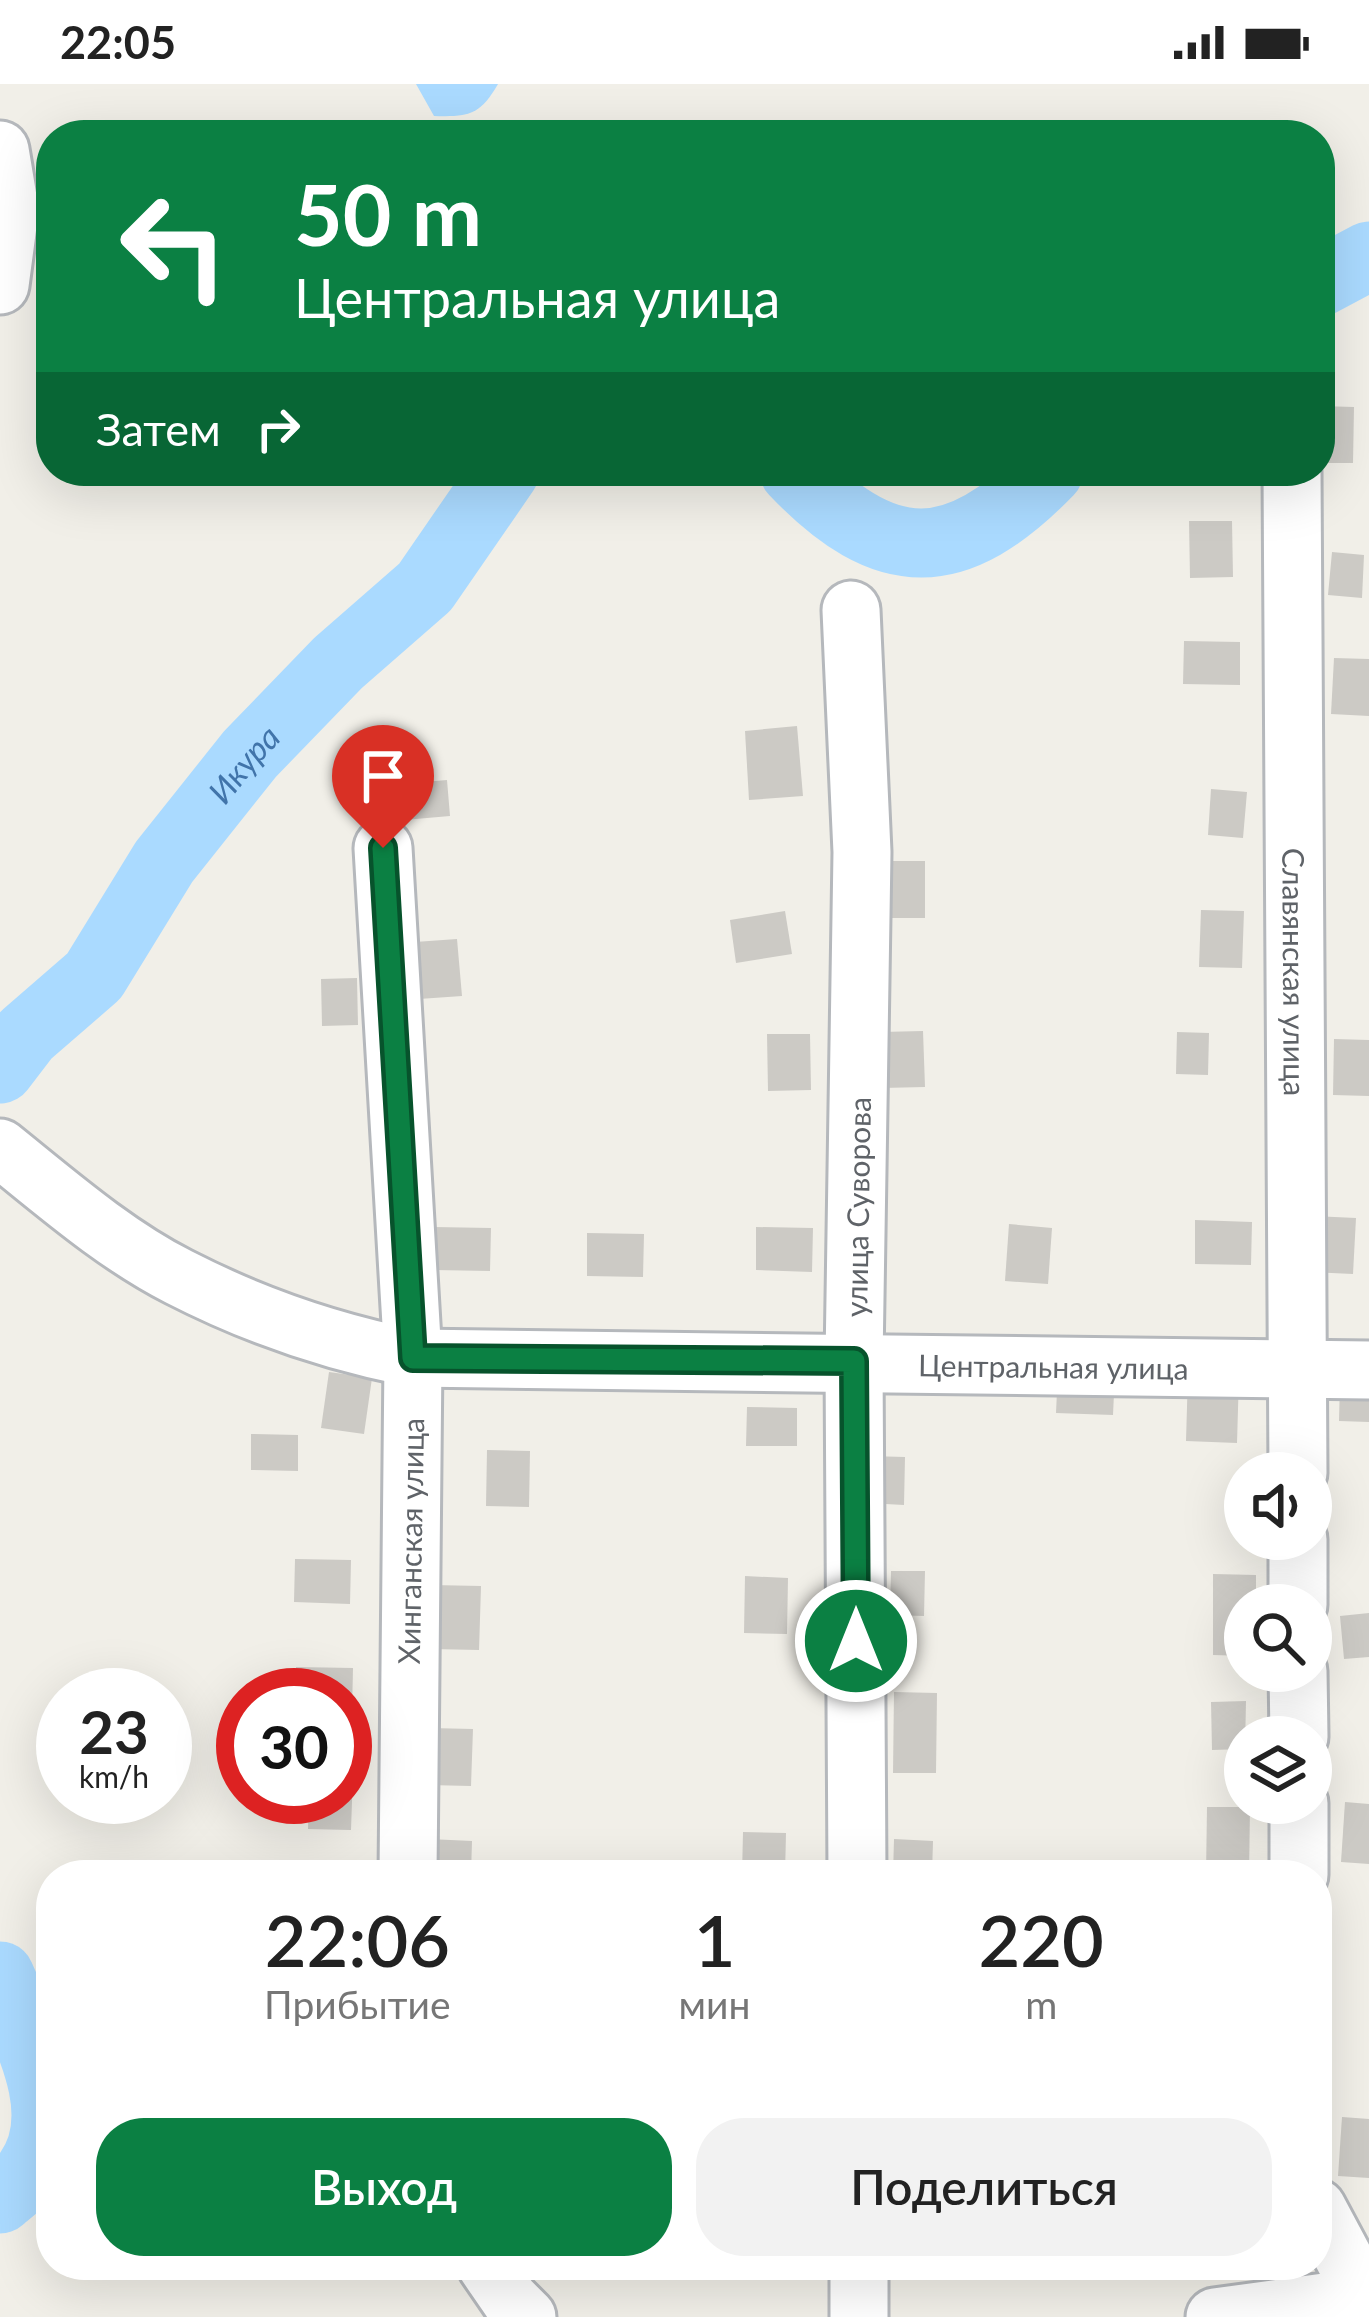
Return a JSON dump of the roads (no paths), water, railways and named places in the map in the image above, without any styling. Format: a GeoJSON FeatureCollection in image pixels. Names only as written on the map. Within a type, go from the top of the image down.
{"type":"FeatureCollection","features":[{"type":"Feature","properties":{"kind":"street"},"geometry":{"type":"LineString","coordinates":[[0,149],[10,210],[0,285]]}},
{"type":"Feature","properties":{"kind":"street","name":"Славянская улица"},"geometry":{"type":"LineString","coordinates":[[1292,486],[1298,1452]]}},
{"type":"Feature","properties":{"kind":"street","name":"улица Суворова"},"geometry":{"type":"LineString","coordinates":[[851,610],[862,852],[854,1361],[857,1860]]}},
{"type":"Feature","properties":{"kind":"street","name":"Хинганская улица"},"geometry":{"type":"LineString","coordinates":[[383,848],[413,1358],[408,1860]]}},
{"type":"Feature","properties":{"kind":"street","name":"Центральная улица"},"geometry":{"type":"LineString","coordinates":[[0,1148],[178,1277],[338,1343],[413,1358],[1369,1370]]}},
{"type":"Feature","properties":{"kind":"street"},"geometry":{"type":"LineString","coordinates":[[1299,1824],[1299,1860]]}},
{"type":"Feature","properties":{"kind":"street"},"geometry":{"type":"LineString","coordinates":[[1215,2317],[1359,2303],[1332,2242]]}},
{"type":"Feature","properties":{"kind":"street"},"geometry":{"type":"LineString","coordinates":[[859,2280],[859,2317]]}},
{"type":"Feature","properties":{"kind":"water"},"geometry":{"type":"Polygon","coordinates":[[[416,84],[498,84],[479,108],[434,116],[416,84]]]}},
{"type":"Feature","properties":{"kind":"waterway","name":"Икура"},"geometry":{"type":"LineString","coordinates":[[1335,274],[1369,256]]}},
{"type":"Feature","properties":{"kind":"waterway","name":"Икура"},"geometry":{"type":"LineString","coordinates":[[0,1069],[26,1035],[94,976],[164,862],[250,754],[338,663],[425,587],[495,486]]}},
{"type":"Feature","properties":{"kind":"waterway","name":"Икура"},"geometry":{"type":"LineString","coordinates":[[810,486],[860,525],[891,539],[922,543],[952,538],[983,525],[1033,486]]}},
{"type":"Feature","properties":{"kind":"waterway","name":"Икура"},"geometry":{"type":"LineString","coordinates":[[0,1976],[36,2062]]}},
{"type":"Feature","properties":{"kind":"waterway","name":"Икура"},"geometry":{"type":"LineString","coordinates":[[0,2199],[28,2173],[36,2158]]}}]}
